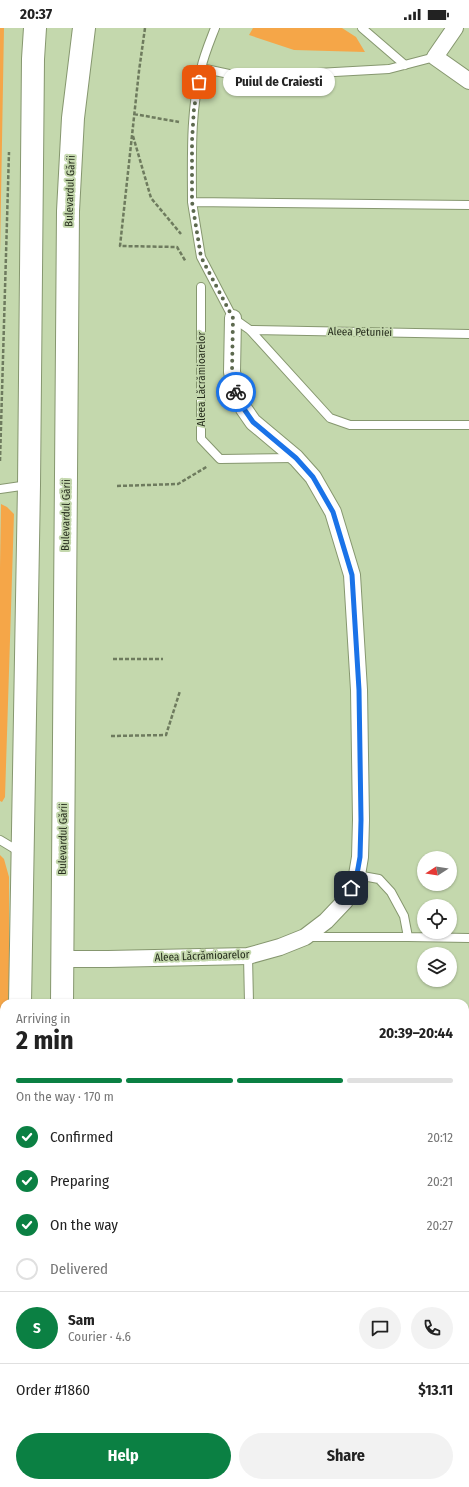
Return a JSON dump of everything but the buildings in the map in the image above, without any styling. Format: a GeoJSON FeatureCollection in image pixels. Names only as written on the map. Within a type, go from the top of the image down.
{"type":"FeatureCollection","features":[{"type":"Feature","properties":{"kind":"main road"},"geometry":{"type":"LineString","coordinates":[[20,999],[33,59],[35,28]]}},
{"type":"Feature","properties":{"kind":"main road","name":"Bulevardul Gării"},"geometry":{"type":"LineString","coordinates":[[62,999],[68,211],[73,118],[84,28]]}},
{"type":"Feature","properties":{"kind":"street"},"geometry":{"type":"LineString","coordinates":[[455,28],[435,57],[469,81]]}},
{"type":"Feature","properties":{"kind":"street","name":"Aleea Lăcrămioarelor"},"geometry":{"type":"LineString","coordinates":[[62,959],[248,956],[280,947],[305,937],[326,921],[345,901],[357,874],[360,857],[361,805],[359,690],[352,575],[333,512],[313,477],[296,458],[253,422],[236,394],[232,372],[233,318]]}},
{"type":"Feature","properties":{"kind":"lane"},"geometry":{"type":"LineString","coordinates":[[215,28],[201,68],[194,108],[192,202],[201,257],[233,318],[250,330],[330,418],[350,425],[469,425]]}},
{"type":"Feature","properties":{"kind":"lane"},"geometry":{"type":"LineString","coordinates":[[362,28],[405,65]]}},
{"type":"Feature","properties":{"kind":"lane"},"geometry":{"type":"LineString","coordinates":[[201,68],[243,77],[389,69],[435,57]]}},
{"type":"Feature","properties":{"kind":"lane"},"geometry":{"type":"LineString","coordinates":[[192,202],[469,205]]}},
{"type":"Feature","properties":{"kind":"lane","name":"Aleea Lăcrămioarelor"},"geometry":{"type":"LineString","coordinates":[[201,287],[201,439],[220,459]]}},
{"type":"Feature","properties":{"kind":"lane","name":"Aleea Petuniei"},"geometry":{"type":"LineString","coordinates":[[250,330],[469,334]]}},
{"type":"Feature","properties":{"kind":"lane"},"geometry":{"type":"LineString","coordinates":[[220,459],[296,458]]}},
{"type":"Feature","properties":{"kind":"lane"},"geometry":{"type":"LineString","coordinates":[[0,489],[28,485]]}},
{"type":"Feature","properties":{"kind":"lane"},"geometry":{"type":"LineString","coordinates":[[0,840],[22,853]]}},
{"type":"Feature","properties":{"kind":"lane"},"geometry":{"type":"LineString","coordinates":[[357,874],[379,879],[390,892],[404,916],[408,937]]}},
{"type":"Feature","properties":{"kind":"lane"},"geometry":{"type":"LineString","coordinates":[[305,937],[469,938]]}},
{"type":"Feature","properties":{"kind":"lane"},"geometry":{"type":"LineString","coordinates":[[248,956],[249,999]]}},
{"type":"Feature","properties":{"kind":"path"},"geometry":{"type":"LineString","coordinates":[[145,28],[120,246],[177,247],[201,287]]}},
{"type":"Feature","properties":{"kind":"path"},"geometry":{"type":"LineString","coordinates":[[134,114],[193,125]]}},
{"type":"Feature","properties":{"kind":"path"},"geometry":{"type":"LineString","coordinates":[[132,134],[151,198],[201,257]]}},
{"type":"Feature","properties":{"kind":"path"},"geometry":{"type":"LineString","coordinates":[[0,461],[9,152]]}},
{"type":"Feature","properties":{"kind":"path"},"geometry":{"type":"LineString","coordinates":[[117,486],[178,484],[220,459]]}},
{"type":"Feature","properties":{"kind":"path"},"geometry":{"type":"LineString","coordinates":[[113,659],[163,659]]}},
{"type":"Feature","properties":{"kind":"path"},"geometry":{"type":"LineString","coordinates":[[111,736],[166,735],[180,691]]}},
{"type":"Feature","properties":{"kind":"shaded area"},"geometry":{"type":"Polygon","coordinates":[[[0,28],[4,28],[0,254],[0,28]]]}},
{"type":"Feature","properties":{"kind":"shaded area"},"geometry":{"type":"Polygon","coordinates":[[[253,28],[342,28],[356,37],[365,52],[294,50],[249,35],[253,28]]]}},
{"type":"Feature","properties":{"kind":"shaded area"},"geometry":{"type":"Polygon","coordinates":[[[1,504],[7,507],[14,514],[5,797],[2,802],[0,801],[1,504]]]}},
{"type":"Feature","properties":{"kind":"shaded area"},"geometry":{"type":"Polygon","coordinates":[[[0,855],[4,859],[9,877],[9,999],[0,999],[0,855]]]}},
{"type":"Feature","properties":{"kind":"way so far"},"geometry":{"type":"LineString","coordinates":[[199,82],[194,108],[192,141],[192,202],[201,257],[233,318],[232,372],[236,392]]}},
{"type":"Feature","properties":{"kind":"place","name":"Puiul de Craiesti"},"geometry":{"type":"Point","coordinates":[199,82]}},
{"type":"Feature","properties":{"kind":"route"},"geometry":{"type":"LineString","coordinates":[[236,392],[244,409],[253,422],[296,458],[313,477],[333,512],[352,575],[359,690],[361,820],[360,857],[357,874],[351,888]]}}]}
